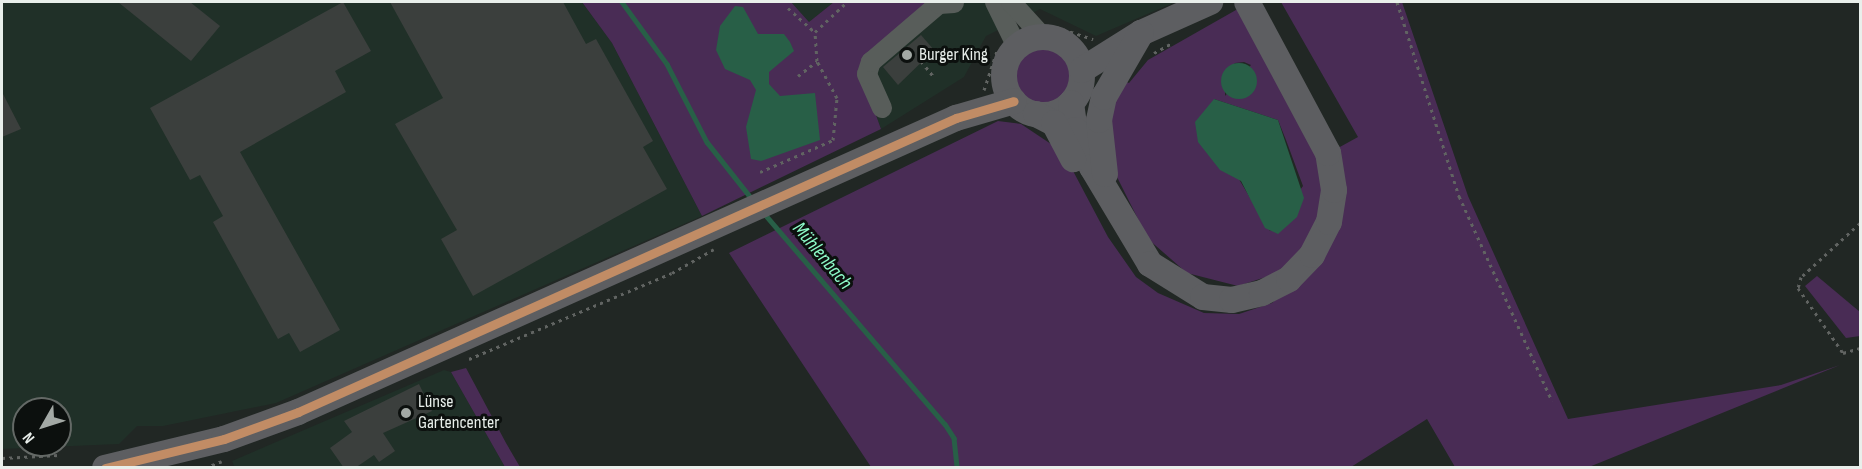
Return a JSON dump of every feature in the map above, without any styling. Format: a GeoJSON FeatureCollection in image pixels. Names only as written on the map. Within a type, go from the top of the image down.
{"type":"FeatureCollection","features":[{"type":"Feature","properties":{"kind":"main road"},"geometry":{"type":"LineString","coordinates":[[1077,60],[1071,103],[1075,130],[1121,223],[1150,264],[1203,297],[1232,300],[1262,293],[1289,279],[1312,255],[1329,222],[1334,190],[1328,153],[1246,2]]}},
{"type":"Feature","properties":{"kind":"main road"},"geometry":{"type":"LineString","coordinates":[[1077,60],[1208,3]]}},
{"type":"Feature","properties":{"kind":"main road"},"geometry":{"type":"LineString","coordinates":[[1121,223],[1101,161],[1099,120],[1104,97],[1141,33]]}},
{"type":"Feature","properties":{"kind":"main road"},"geometry":{"type":"LineString","coordinates":[[956,118],[1004,77],[1017,47],[1043,37],[1077,60]]}},
{"type":"Feature","properties":{"kind":"main road"},"geometry":{"type":"LineString","coordinates":[[1004,77],[1014,102],[1054,123],[1114,239],[1155,287],[1206,308],[1263,306]]}},
{"type":"Feature","properties":{"kind":"main road"},"geometry":{"type":"LineString","coordinates":[[105,468],[224,438],[298,412],[956,118],[1014,102]]}},
{"type":"Feature","properties":{"kind":"main road"},"geometry":{"type":"LineString","coordinates":[[1036,114],[1059,111],[1071,103]]}},
{"type":"Feature","properties":{"kind":"street"},"geometry":{"type":"LineString","coordinates":[[995,2],[1017,47]]}},
{"type":"Feature","properties":{"kind":"street"},"geometry":{"type":"LineString","coordinates":[[1011,2],[1029,27],[1043,37]]}},
{"type":"Feature","properties":{"kind":"street"},"geometry":{"type":"LineString","coordinates":[[882,108],[867,74],[871,62],[939,4],[954,3]]}},
{"type":"Feature","properties":{"kind":"path"},"geometry":{"type":"LineString","coordinates":[[815,32],[847,2]]}},
{"type":"Feature","properties":{"kind":"path"},"geometry":{"type":"LineString","coordinates":[[1397,2],[1460,196],[1552,401]]}},
{"type":"Feature","properties":{"kind":"path"},"geometry":{"type":"LineString","coordinates":[[760,172],[833,140],[837,98],[817,61],[815,32],[788,9]]}},
{"type":"Feature","properties":{"kind":"path"},"geometry":{"type":"LineString","coordinates":[[1147,57],[1182,37]]}},
{"type":"Feature","properties":{"kind":"path"},"geometry":{"type":"LineString","coordinates":[[798,76],[817,61]]}},
{"type":"Feature","properties":{"kind":"path"},"geometry":{"type":"LineString","coordinates":[[921,61],[933,76]]}},
{"type":"Feature","properties":{"kind":"path"},"geometry":{"type":"LineString","coordinates":[[1860,223],[1801,277],[1798,288],[1843,353],[1860,348]]}},
{"type":"Feature","properties":{"kind":"path"},"geometry":{"type":"LineString","coordinates":[[2,458],[21,457]]}},
{"type":"Feature","properties":{"kind":"shaded area"},"geometry":{"type":"Polygon","coordinates":[[[2,2],[582,2],[612,43],[702,216],[276,403],[163,426],[137,426],[119,444],[72,446],[72,397],[12,397],[12,449],[2,449],[2,2]]]}},
{"type":"Feature","properties":{"kind":"shaded area"},"geometry":{"type":"Polygon","coordinates":[[[582,2],[791,2],[809,22],[834,2],[934,2],[859,68],[881,129],[702,216],[612,43],[582,2]]]}},
{"type":"Feature","properties":{"kind":"shaded area"},"geometry":{"type":"Polygon","coordinates":[[[791,2],[834,2],[809,22],[791,2]]]}},
{"type":"Feature","properties":{"kind":"shaded area"},"geometry":{"type":"Polygon","coordinates":[[[934,2],[1173,3],[1096,36],[1040,9],[986,36],[964,77],[881,129],[859,68],[934,2]]]}},
{"type":"Feature","properties":{"kind":"shaded area"},"geometry":{"type":"Polygon","coordinates":[[[1281,2],[1402,2],[1468,196],[1568,419],[1781,385],[1840,365],[1589,467],[1455,467],[1427,419],[1351,467],[871,467],[729,253],[998,121],[1021,124],[1063,152],[1108,237],[1136,277],[1158,293],[1204,313],[1239,314],[1272,303],[1320,257],[1338,148],[1358,137],[1281,2]]]}},
{"type":"Feature","properties":{"kind":"shaded area"},"geometry":{"type":"Polygon","coordinates":[[[735,6],[743,7],[758,34],[784,34],[790,42],[794,51],[769,72],[769,84],[780,96],[815,93],[820,140],[761,161],[751,159],[746,127],[756,90],[750,80],[725,69],[716,50],[720,26],[735,6]]]}},
{"type":"Feature","properties":{"kind":"shaded area"},"geometry":{"type":"Polygon","coordinates":[[[1243,6],[1326,170],[1315,237],[1278,273],[1238,286],[1187,273],[1148,239],[1111,165],[1112,103],[1123,81],[1129,83],[1148,60],[1243,6]],[[1244,62],[1235,63],[1225,76],[1225,96],[1251,65],[1244,62]],[[1214,99],[1240,181],[1270,231],[1303,186],[1278,120],[1214,99]]]}},
{"type":"Feature","properties":{"kind":"shaded area"},"geometry":{"type":"Polygon","coordinates":[[[1044,47],[1060,52],[1068,60],[1073,76],[1068,92],[1060,100],[1044,105],[1028,100],[1020,92],[1015,76],[1020,60],[1028,52],[1044,47]]]}},
{"type":"Feature","properties":{"kind":"shaded area"},"geometry":{"type":"Polygon","coordinates":[[[1239,63],[1252,68],[1257,81],[1252,94],[1239,99],[1226,94],[1221,81],[1226,68],[1239,63]]]}},
{"type":"Feature","properties":{"kind":"shaded area"},"geometry":{"type":"Polygon","coordinates":[[[1214,99],[1278,120],[1304,198],[1297,217],[1278,234],[1265,228],[1241,181],[1220,170],[1198,142],[1195,122],[1214,99]]]}},
{"type":"Feature","properties":{"kind":"shaded area"},"geometry":{"type":"Polygon","coordinates":[[[1817,276],[1860,312],[1860,336],[1846,338],[1805,286],[1817,276]]]}},
{"type":"Feature","properties":{"kind":"shaded area"},"geometry":{"type":"Polygon","coordinates":[[[466,368],[520,467],[505,467],[451,372],[466,368]]]}},
{"type":"Feature","properties":{"kind":"shaded area"},"geometry":{"type":"Polygon","coordinates":[[[444,370],[451,372],[505,467],[235,468],[232,461],[444,370]]]}},
{"type":"Feature","properties":{"kind":"building"},"geometry":{"type":"Polygon","coordinates":[[[118,2],[190,2],[220,26],[191,61],[118,2]]]}},
{"type":"Feature","properties":{"kind":"building"},"geometry":{"type":"Polygon","coordinates":[[[343,2],[371,51],[335,71],[346,92],[240,152],[340,330],[300,352],[289,333],[278,339],[213,222],[223,216],[200,175],[190,180],[150,108],[343,2]]]}},
{"type":"Feature","properties":{"kind":"building"},"geometry":{"type":"Polygon","coordinates":[[[390,2],[563,2],[586,44],[596,39],[653,141],[643,147],[667,189],[473,296],[441,239],[457,230],[395,124],[443,98],[390,2]]]}},
{"type":"Feature","properties":{"kind":"building","name":"Burger King"},"geometry":{"type":"Polygon","coordinates":[[[921,35],[934,50],[898,85],[883,67],[921,35]]]}},
{"type":"Feature","properties":{"kind":"building"},"geometry":{"type":"Polygon","coordinates":[[[2,92],[21,129],[2,137],[2,92]]]}},
{"type":"Feature","properties":{"kind":"building"},"geometry":{"type":"Polygon","coordinates":[[[419,384],[432,411],[383,433],[395,451],[379,462],[374,455],[355,468],[344,468],[330,448],[352,432],[344,421],[419,384]]]}},
{"type":"Feature","properties":{"kind":"waterway","name":"Mühlenbach"},"geometry":{"type":"LineString","coordinates":[[622,2],[667,64],[707,142],[752,199]]}},
{"type":"Feature","properties":{"kind":"waterway","name":"Mühlenbach"},"geometry":{"type":"LineString","coordinates":[[763,212],[945,424],[954,438],[957,468]]}},
{"type":"Feature","properties":{"kind":"transit line"},"geometry":{"type":"LineString","coordinates":[[105,468],[224,439],[298,412],[956,118],[1014,101]]}},
{"type":"Feature","properties":{"kind":"place","name":"Burger King"},"geometry":{"type":"Point","coordinates":[907,55]}},
{"type":"Feature","properties":{"kind":"place","name":"Lünse Gartencenter"},"geometry":{"type":"Point","coordinates":[406,413]}}]}
